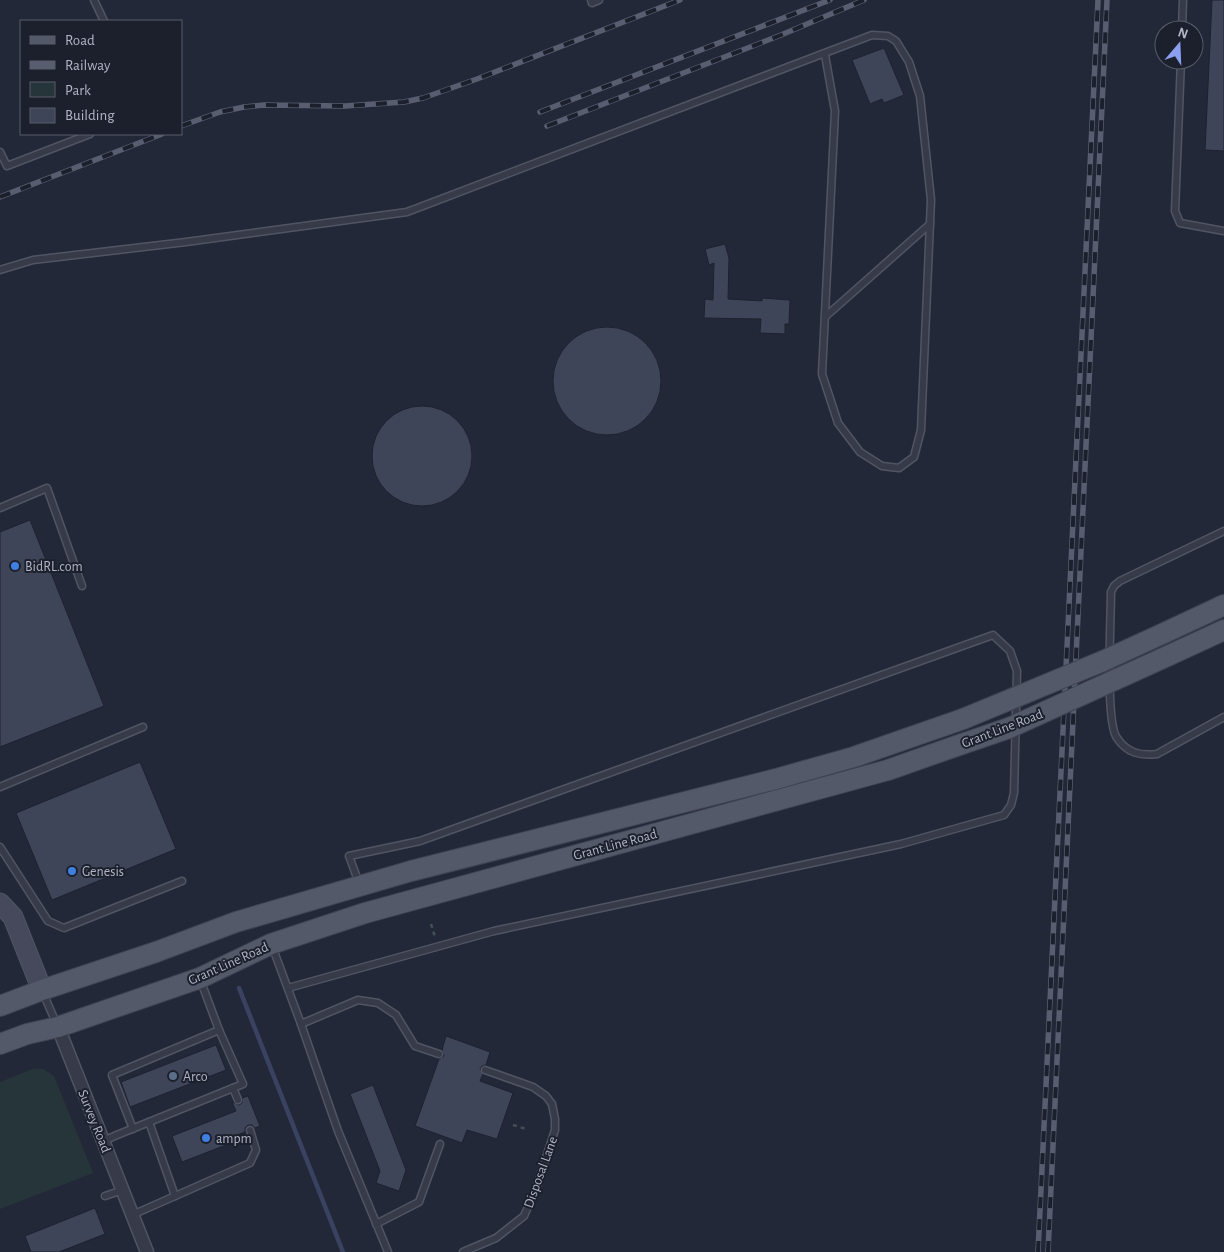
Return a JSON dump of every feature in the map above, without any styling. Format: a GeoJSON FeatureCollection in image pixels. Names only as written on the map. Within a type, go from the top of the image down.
{"type":"FeatureCollection","features":[{"type":"Feature","properties":{"kind":"main road","name":"Grant Line Road"},"geometry":{"type":"LineString","coordinates":[[0,1006],[151,954],[236,922],[360,886],[540,838],[785,777],[854,757],[963,719],[1103,661],[1224,605]]}},
{"type":"Feature","properties":{"kind":"main road","name":"Grant Line Road"},"geometry":{"type":"LineString","coordinates":[[0,1044],[27,1034],[58,1027],[200,978],[271,944],[384,908],[888,770],[1009,728],[1224,630]]}},
{"type":"Feature","properties":{"kind":"main road"},"geometry":{"type":"LineString","coordinates":[[0,903],[12,917],[42,990]]}},
{"type":"Feature","properties":{"kind":"street","name":"Survey Road"},"geometry":{"type":"LineString","coordinates":[[58,1027],[147,1252]]}},
{"type":"Feature","properties":{"kind":"lane"},"geometry":{"type":"LineString","coordinates":[[94,0],[104,20]]}},
{"type":"Feature","properties":{"kind":"lane"},"geometry":{"type":"LineString","coordinates":[[591,0],[592,3],[600,0]]}},
{"type":"Feature","properties":{"kind":"lane"},"geometry":{"type":"LineString","coordinates":[[1182,20],[1183,0]]}},
{"type":"Feature","properties":{"kind":"lane"},"geometry":{"type":"LineString","coordinates":[[0,270],[33,260],[186,242],[407,212],[872,35],[888,36],[896,41],[909,62],[920,96],[931,200],[921,430],[914,457],[899,468],[882,466],[860,452],[838,424],[822,374],[835,110],[825,54]]}},
{"type":"Feature","properties":{"kind":"lane"},"geometry":{"type":"LineString","coordinates":[[1181,70],[1175,211],[1180,223],[1224,230]]}},
{"type":"Feature","properties":{"kind":"lane"},"geometry":{"type":"LineString","coordinates":[[0,152],[7,166],[87,135]]}},
{"type":"Feature","properties":{"kind":"lane"},"geometry":{"type":"LineString","coordinates":[[825,316],[930,224]]}},
{"type":"Feature","properties":{"kind":"lane"},"geometry":{"type":"LineString","coordinates":[[0,508],[46,488],[82,586]]}},
{"type":"Feature","properties":{"kind":"lane"},"geometry":{"type":"LineString","coordinates":[[1224,531],[1120,581],[1114,586],[1111,592],[1110,715],[1115,737],[1125,748],[1136,754],[1144,755],[1157,754],[1224,717]]}},
{"type":"Feature","properties":{"kind":"lane"},"geometry":{"type":"LineString","coordinates":[[288,988],[494,931],[900,844],[1004,815],[1012,805],[1014,793],[1017,672],[1010,651],[993,635],[420,841],[349,856],[360,886]]}},
{"type":"Feature","properties":{"kind":"lane"},"geometry":{"type":"LineString","coordinates":[[0,787],[143,726]]}},
{"type":"Feature","properties":{"kind":"lane"},"geometry":{"type":"LineString","coordinates":[[0,847],[48,921],[64,928],[182,881]]}},
{"type":"Feature","properties":{"kind":"lane"},"geometry":{"type":"LineString","coordinates":[[271,944],[338,1131],[388,1252]]}},
{"type":"Feature","properties":{"kind":"lane"},"geometry":{"type":"LineString","coordinates":[[103,1141],[243,1084],[219,1030],[200,978]]}},
{"type":"Feature","properties":{"kind":"lane","name":"Survey Road"},"geometry":{"type":"LineString","coordinates":[[42,990],[58,1027]]}},
{"type":"Feature","properties":{"kind":"lane"},"geometry":{"type":"LineString","coordinates":[[301,1024],[358,1000],[378,1003],[396,1016],[415,1046],[439,1054]]}},
{"type":"Feature","properties":{"kind":"lane"},"geometry":{"type":"LineString","coordinates":[[133,1129],[112,1075],[219,1030]]}},
{"type":"Feature","properties":{"kind":"lane","name":"Disposal Lane"},"geometry":{"type":"LineString","coordinates":[[462,1252],[496,1238],[524,1216],[536,1189],[555,1130],[552,1104],[546,1096],[533,1087],[485,1070]]}},
{"type":"Feature","properties":{"kind":"lane"},"geometry":{"type":"LineString","coordinates":[[233,1088],[238,1100]]}},
{"type":"Feature","properties":{"kind":"lane"},"geometry":{"type":"LineString","coordinates":[[149,1122],[175,1196]]}},
{"type":"Feature","properties":{"kind":"lane"},"geometry":{"type":"LineString","coordinates":[[132,1215],[250,1163],[256,1150],[250,1130]]}},
{"type":"Feature","properties":{"kind":"lane"},"geometry":{"type":"LineString","coordinates":[[376,1224],[419,1202],[440,1144]]}},
{"type":"Feature","properties":{"kind":"lane"},"geometry":{"type":"LineString","coordinates":[[105,1196],[123,1190]]}},
{"type":"Feature","properties":{"kind":"path"},"geometry":{"type":"LineString","coordinates":[[513,1125],[526,1129]]}},
{"type":"Feature","properties":{"kind":"green space"},"geometry":{"type":"Polygon","coordinates":[[[33,1069],[43,1069],[54,1076],[93,1173],[0,1209],[0,1082],[33,1069]]]}},
{"type":"Feature","properties":{"kind":"building"},"geometry":{"type":"Polygon","coordinates":[[[1212,0],[1224,0],[1224,151],[1205,150],[1212,0]]]}},
{"type":"Feature","properties":{"kind":"building"},"geometry":{"type":"Polygon","coordinates":[[[884,48],[904,95],[884,103],[882,99],[870,104],[852,60],[884,48]]]}},
{"type":"Feature","properties":{"kind":"building"},"geometry":{"type":"Polygon","coordinates":[[[725,244],[729,258],[728,299],[762,301],[762,298],[790,300],[789,324],[785,324],[785,334],[760,333],[761,319],[704,318],[705,299],[713,300],[714,263],[709,265],[705,249],[725,244]]]}},
{"type":"Feature","properties":{"kind":"building"},"geometry":{"type":"Polygon","coordinates":[[[607,327],[628,331],[645,343],[657,360],[661,381],[657,402],[645,419],[628,431],[607,435],[586,431],[569,419],[557,402],[553,381],[557,360],[569,343],[586,331],[607,327]]]}},
{"type":"Feature","properties":{"kind":"building"},"geometry":{"type":"Polygon","coordinates":[[[422,406],[441,410],[458,420],[468,437],[472,456],[468,475],[458,492],[441,502],[422,506],[403,502],[386,492],[376,475],[372,456],[376,437],[386,420],[403,410],[422,406]]]}},
{"type":"Feature","properties":{"kind":"building"},"geometry":{"type":"Polygon","coordinates":[[[30,520],[104,706],[0,747],[0,532],[30,520]]]}},
{"type":"Feature","properties":{"kind":"building"},"geometry":{"type":"Polygon","coordinates":[[[140,762],[176,849],[52,900],[16,813],[140,762]]]}},
{"type":"Feature","properties":{"kind":"building"},"geometry":{"type":"Polygon","coordinates":[[[446,1036],[490,1052],[486,1065],[480,1069],[483,1074],[480,1081],[513,1093],[497,1139],[467,1130],[462,1143],[415,1126],[439,1059],[444,1056],[442,1050],[446,1036]]]}},
{"type":"Feature","properties":{"kind":"building","name":"Arco"},"geometry":{"type":"Polygon","coordinates":[[[216,1045],[226,1070],[130,1107],[121,1082],[216,1045]]]}},
{"type":"Feature","properties":{"kind":"building"},"geometry":{"type":"Polygon","coordinates":[[[373,1085],[406,1170],[399,1191],[376,1183],[380,1171],[350,1094],[373,1085]]]}},
{"type":"Feature","properties":{"kind":"building","name":"ampm"},"geometry":{"type":"Polygon","coordinates":[[[248,1096],[260,1126],[255,1128],[252,1125],[248,1125],[245,1128],[245,1132],[237,1135],[239,1140],[182,1162],[172,1136],[236,1111],[232,1102],[239,1105],[242,1103],[242,1098],[248,1096]]]}},
{"type":"Feature","properties":{"kind":"building"},"geometry":{"type":"Polygon","coordinates":[[[95,1208],[105,1234],[59,1252],[31,1252],[25,1236],[95,1208]]]}},
{"type":"Feature","properties":{"kind":"waterway"},"geometry":{"type":"LineString","coordinates":[[239,988],[343,1252]]}},
{"type":"Feature","properties":{"kind":"railway"},"geometry":{"type":"LineString","coordinates":[[182,126],[220,112],[244,107],[264,105],[345,106],[404,102],[423,98],[680,0]]}},
{"type":"Feature","properties":{"kind":"railway"},"geometry":{"type":"LineString","coordinates":[[540,112],[830,0]]}},
{"type":"Feature","properties":{"kind":"railway"},"geometry":{"type":"LineString","coordinates":[[547,126],[781,35],[864,0]]}},
{"type":"Feature","properties":{"kind":"railway"},"geometry":{"type":"LineString","coordinates":[[1038,1252],[1098,0]]}},
{"type":"Feature","properties":{"kind":"railway"},"geometry":{"type":"LineString","coordinates":[[1048,1252],[1107,0]]}},
{"type":"Feature","properties":{"kind":"railway"},"geometry":{"type":"LineString","coordinates":[[0,197],[159,135]]}},
{"type":"Feature","properties":{"kind":"place","name":"BidRL.com"},"geometry":{"type":"Point","coordinates":[15,566]}},
{"type":"Feature","properties":{"kind":"place","name":"Genesis"},"geometry":{"type":"Point","coordinates":[72,871]}},
{"type":"Feature","properties":{"kind":"place","name":"Arco"},"geometry":{"type":"Point","coordinates":[173,1076]}},
{"type":"Feature","properties":{"kind":"place","name":"ampm"},"geometry":{"type":"Point","coordinates":[206,1138]}}]}
